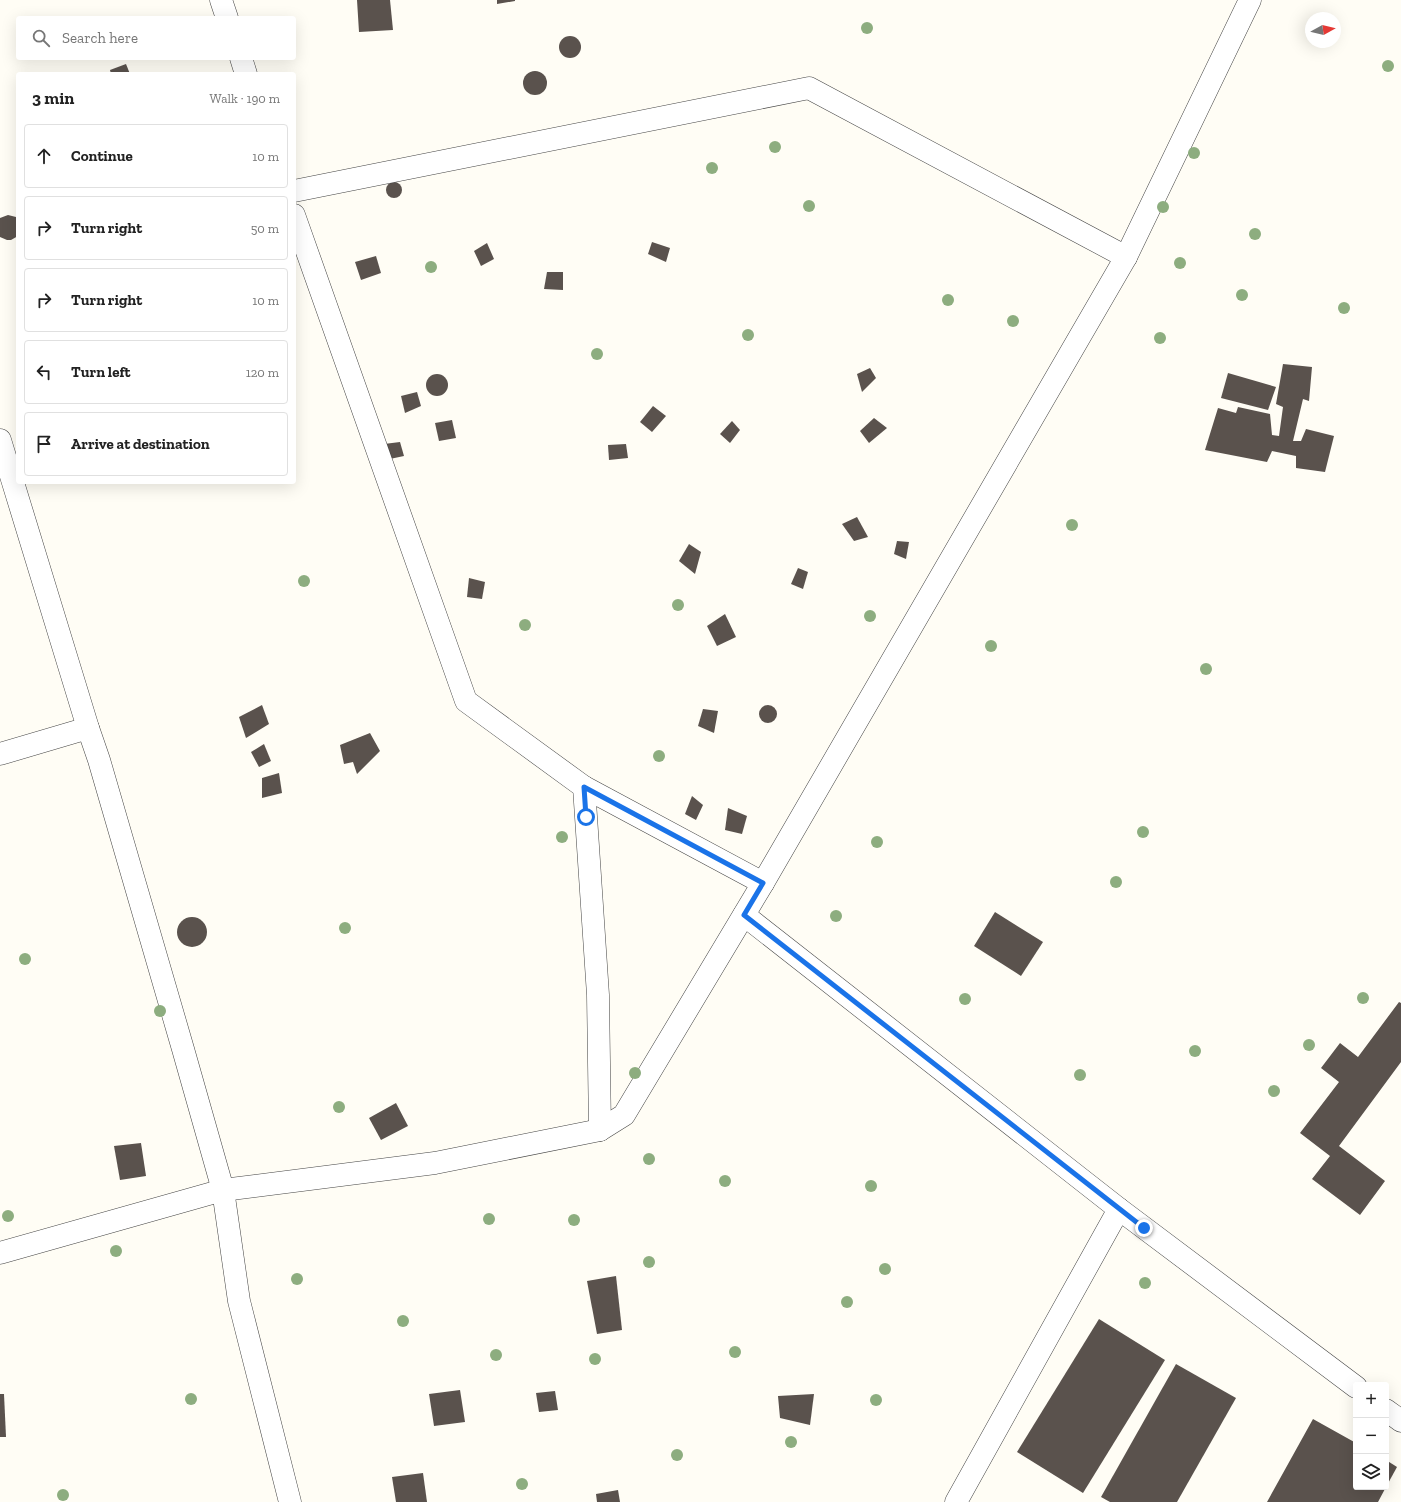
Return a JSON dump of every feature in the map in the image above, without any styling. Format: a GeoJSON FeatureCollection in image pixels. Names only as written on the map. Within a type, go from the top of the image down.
{"type":"FeatureCollection","features":[{"type":"Feature","properties":{"kind":"street"},"geometry":{"type":"LineString","coordinates":[[221,0],[226,16]]}},
{"type":"Feature","properties":{"kind":"street"},"geometry":{"type":"LineString","coordinates":[[0,1253],[223,1190],[435,1163],[600,1130],[624,1115],[763,883],[1126,257],[1250,0]]}},
{"type":"Feature","properties":{"kind":"street"},"geometry":{"type":"LineString","coordinates":[[242,60],[245,72]]}},
{"type":"Feature","properties":{"kind":"street"},"geometry":{"type":"LineString","coordinates":[[296,191],[809,88],[1126,257]]}},
{"type":"Feature","properties":{"kind":"street"},"geometry":{"type":"LineString","coordinates":[[296,221],[466,701],[584,787],[763,883]]}},
{"type":"Feature","properties":{"kind":"street"},"geometry":{"type":"LineString","coordinates":[[0,440],[99,760],[177,1026],[223,1190],[239,1301],[290,1502]]}},
{"type":"Feature","properties":{"kind":"street"},"geometry":{"type":"LineString","coordinates":[[0,754],[88,728]]}},
{"type":"Feature","properties":{"kind":"street"},"geometry":{"type":"LineString","coordinates":[[584,787],[598,995],[600,1130]]}},
{"type":"Feature","properties":{"kind":"street"},"geometry":{"type":"LineString","coordinates":[[744,915],[1119,1209],[1353,1385]]}},
{"type":"Feature","properties":{"kind":"street"},"geometry":{"type":"LineString","coordinates":[[956,1502],[1119,1209]]}},
{"type":"Feature","properties":{"kind":"street"},"geometry":{"type":"LineString","coordinates":[[1389,1412],[1401,1421]]}},
{"type":"Feature","properties":{"kind":"building"},"geometry":{"type":"Polygon","coordinates":[[[357,0],[390,0],[393,30],[359,32],[357,0]]]}},
{"type":"Feature","properties":{"kind":"building"},"geometry":{"type":"Polygon","coordinates":[[[497,0],[515,0],[515,1],[497,4],[497,0]]]}},
{"type":"Feature","properties":{"kind":"building"},"geometry":{"type":"Polygon","coordinates":[[[570,36],[578,39],[581,47],[578,55],[570,58],[562,55],[559,47],[562,39],[570,36]]]}},
{"type":"Feature","properties":{"kind":"building"},"geometry":{"type":"Polygon","coordinates":[[[126,64],[129,72],[110,72],[110,70],[126,64]]]}},
{"type":"Feature","properties":{"kind":"building"},"geometry":{"type":"Polygon","coordinates":[[[535,71],[544,74],[547,83],[544,92],[535,95],[526,92],[523,83],[526,74],[535,71]]]}},
{"type":"Feature","properties":{"kind":"building"},"geometry":{"type":"Polygon","coordinates":[[[391,182],[397,182],[402,187],[400,196],[397,198],[391,198],[386,193],[386,187],[391,182]]]}},
{"type":"Feature","properties":{"kind":"building"},"geometry":{"type":"Polygon","coordinates":[[[8,215],[16,217],[16,237],[11,240],[7,240],[0,237],[0,218],[8,215]]]}},
{"type":"Feature","properties":{"kind":"building"},"geometry":{"type":"Polygon","coordinates":[[[652,242],[670,248],[666,262],[648,254],[652,242]]]}},
{"type":"Feature","properties":{"kind":"building"},"geometry":{"type":"Polygon","coordinates":[[[487,243],[494,259],[481,266],[474,251],[487,243]]]}},
{"type":"Feature","properties":{"kind":"building"},"geometry":{"type":"Polygon","coordinates":[[[376,256],[381,273],[361,280],[355,262],[376,256]]]}},
{"type":"Feature","properties":{"kind":"building"},"geometry":{"type":"Polygon","coordinates":[[[547,272],[563,272],[563,290],[544,289],[547,272]]]}},
{"type":"Feature","properties":{"kind":"building"},"geometry":{"type":"Polygon","coordinates":[[[1283,364],[1312,367],[1309,401],[1303,399],[1293,441],[1301,441],[1306,429],[1334,436],[1325,472],[1296,468],[1296,456],[1272,451],[1267,462],[1205,450],[1218,408],[1236,413],[1238,407],[1270,414],[1272,435],[1279,436],[1283,407],[1276,404],[1283,364]]]}},
{"type":"Feature","properties":{"kind":"building"},"geometry":{"type":"Polygon","coordinates":[[[870,368],[876,378],[862,392],[857,374],[870,368]]]}},
{"type":"Feature","properties":{"kind":"building"},"geometry":{"type":"Polygon","coordinates":[[[1228,373],[1276,387],[1268,410],[1221,398],[1228,373]]]}},
{"type":"Feature","properties":{"kind":"building"},"geometry":{"type":"Polygon","coordinates":[[[437,374],[445,377],[448,385],[445,393],[437,396],[429,393],[426,385],[429,377],[437,374]]]}},
{"type":"Feature","properties":{"kind":"building"},"geometry":{"type":"Polygon","coordinates":[[[417,392],[421,406],[405,413],[401,396],[417,392]]]}},
{"type":"Feature","properties":{"kind":"building"},"geometry":{"type":"Polygon","coordinates":[[[653,406],[666,416],[652,432],[640,422],[653,406]]]}},
{"type":"Feature","properties":{"kind":"building"},"geometry":{"type":"Polygon","coordinates":[[[874,418],[887,428],[869,443],[860,431],[874,418]]]}},
{"type":"Feature","properties":{"kind":"building"},"geometry":{"type":"Polygon","coordinates":[[[452,420],[456,438],[439,441],[435,423],[452,420]]]}},
{"type":"Feature","properties":{"kind":"building"},"geometry":{"type":"Polygon","coordinates":[[[732,421],[740,430],[730,443],[720,434],[732,421]]]}},
{"type":"Feature","properties":{"kind":"building"},"geometry":{"type":"Polygon","coordinates":[[[400,442],[404,456],[385,460],[384,444],[400,442]]]}},
{"type":"Feature","properties":{"kind":"building"},"geometry":{"type":"Polygon","coordinates":[[[626,444],[628,458],[609,460],[608,445],[626,444]]]}},
{"type":"Feature","properties":{"kind":"building"},"geometry":{"type":"Polygon","coordinates":[[[857,517],[868,537],[854,541],[842,524],[857,517]]]}},
{"type":"Feature","properties":{"kind":"building"},"geometry":{"type":"Polygon","coordinates":[[[897,541],[909,542],[906,559],[894,554],[897,541]]]}},
{"type":"Feature","properties":{"kind":"building"},"geometry":{"type":"Polygon","coordinates":[[[689,544],[701,552],[695,574],[679,561],[689,544]]]}},
{"type":"Feature","properties":{"kind":"building"},"geometry":{"type":"Polygon","coordinates":[[[798,568],[808,572],[803,589],[791,584],[798,568]]]}},
{"type":"Feature","properties":{"kind":"building"},"geometry":{"type":"Polygon","coordinates":[[[469,578],[485,582],[482,599],[467,597],[469,578]]]}},
{"type":"Feature","properties":{"kind":"building"},"geometry":{"type":"Polygon","coordinates":[[[725,614],[736,637],[717,646],[707,626],[725,614]]]}},
{"type":"Feature","properties":{"kind":"building"},"geometry":{"type":"Polygon","coordinates":[[[262,705],[269,724],[246,738],[239,717],[262,705]]]}},
{"type":"Feature","properties":{"kind":"building"},"geometry":{"type":"Polygon","coordinates":[[[764,705],[772,705],[777,710],[775,721],[772,723],[764,723],[759,718],[759,710],[764,705]]]}},
{"type":"Feature","properties":{"kind":"building"},"geometry":{"type":"Polygon","coordinates":[[[703,709],[718,711],[714,733],[698,726],[703,709]]]}},
{"type":"Feature","properties":{"kind":"building"},"geometry":{"type":"Polygon","coordinates":[[[370,733],[380,751],[357,774],[353,762],[344,764],[340,745],[370,733]]]}},
{"type":"Feature","properties":{"kind":"building"},"geometry":{"type":"Polygon","coordinates":[[[264,744],[271,761],[259,767],[251,752],[264,744]]]}},
{"type":"Feature","properties":{"kind":"building"},"geometry":{"type":"Polygon","coordinates":[[[279,773],[282,793],[262,798],[262,778],[279,773]]]}},
{"type":"Feature","properties":{"kind":"building"},"geometry":{"type":"Polygon","coordinates":[[[692,796],[703,805],[696,820],[685,814],[692,796]]]}},
{"type":"Feature","properties":{"kind":"building"},"geometry":{"type":"Polygon","coordinates":[[[728,808],[747,816],[742,834],[725,830],[728,808]]]}},
{"type":"Feature","properties":{"kind":"building"},"geometry":{"type":"Polygon","coordinates":[[[995,912],[1043,942],[1021,976],[974,946],[995,912]]]}},
{"type":"Feature","properties":{"kind":"building"},"geometry":{"type":"Polygon","coordinates":[[[192,917],[203,921],[207,932],[203,943],[192,947],[181,943],[177,932],[181,921],[192,917]]]}},
{"type":"Feature","properties":{"kind":"building"},"geometry":{"type":"Polygon","coordinates":[[[1399,1002],[1401,1003],[1401,1062],[1339,1146],[1385,1181],[1360,1215],[1312,1179],[1330,1156],[1300,1133],[1339,1082],[1321,1068],[1340,1043],[1358,1057],[1399,1002]]]}},
{"type":"Feature","properties":{"kind":"building"},"geometry":{"type":"Polygon","coordinates":[[[396,1103],[408,1126],[381,1140],[369,1118],[396,1103]]]}},
{"type":"Feature","properties":{"kind":"building"},"geometry":{"type":"Polygon","coordinates":[[[141,1143],[146,1176],[120,1180],[114,1146],[141,1143]]]}},
{"type":"Feature","properties":{"kind":"building"},"geometry":{"type":"Polygon","coordinates":[[[616,1276],[622,1330],[597,1334],[587,1281],[616,1276]]]}},
{"type":"Feature","properties":{"kind":"building"},"geometry":{"type":"Polygon","coordinates":[[[1099,1319],[1165,1360],[1083,1493],[1017,1452],[1099,1319]]]}},
{"type":"Feature","properties":{"kind":"building"},"geometry":{"type":"Polygon","coordinates":[[[1176,1364],[1236,1398],[1177,1502],[1110,1502],[1101,1497],[1176,1364]]]}},
{"type":"Feature","properties":{"kind":"building"},"geometry":{"type":"Polygon","coordinates":[[[460,1390],[465,1422],[434,1426],[429,1394],[460,1390]]]}},
{"type":"Feature","properties":{"kind":"building"},"geometry":{"type":"Polygon","coordinates":[[[555,1391],[558,1410],[539,1412],[536,1393],[555,1391]]]}},
{"type":"Feature","properties":{"kind":"building"},"geometry":{"type":"Polygon","coordinates":[[[0,1394],[4,1394],[6,1437],[0,1437],[0,1394]]]}},
{"type":"Feature","properties":{"kind":"building"},"geometry":{"type":"Polygon","coordinates":[[[814,1394],[810,1425],[780,1418],[778,1396],[814,1394]]]}},
{"type":"Feature","properties":{"kind":"building"},"geometry":{"type":"Polygon","coordinates":[[[1313,1419],[1353,1441],[1353,1490],[1384,1490],[1378,1502],[1267,1502],[1313,1419]]]}},
{"type":"Feature","properties":{"kind":"building"},"geometry":{"type":"Polygon","coordinates":[[[1389,1462],[1397,1467],[1389,1482],[1389,1462]]]}},
{"type":"Feature","properties":{"kind":"building"},"geometry":{"type":"Polygon","coordinates":[[[423,1473],[427,1502],[396,1502],[392,1477],[423,1473]]]}},
{"type":"Feature","properties":{"kind":"building"},"geometry":{"type":"Polygon","coordinates":[[[618,1490],[620,1502],[597,1502],[596,1494],[618,1490]]]}},
{"type":"Feature","properties":{"kind":"route"},"geometry":{"type":"LineString","coordinates":[[586,817],[584,787],[763,883],[744,915],[1144,1228]]}}]}
